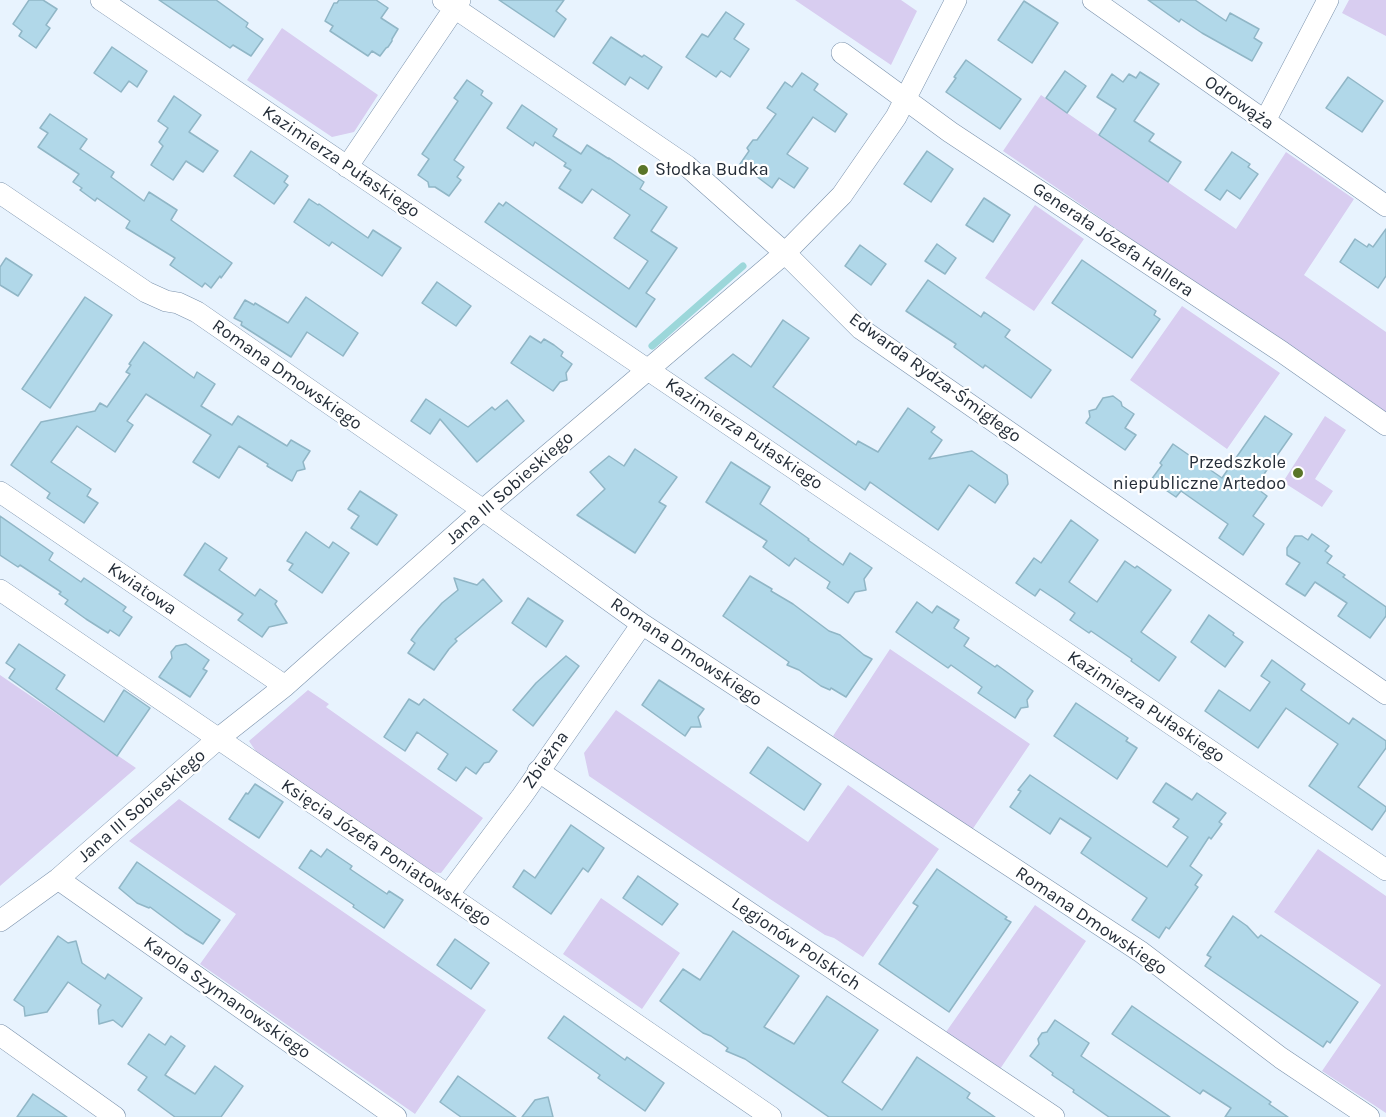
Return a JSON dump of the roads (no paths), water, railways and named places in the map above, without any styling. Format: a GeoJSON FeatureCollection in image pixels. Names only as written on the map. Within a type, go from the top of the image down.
{"type":"FeatureCollection","features":[{"type":"Feature","properties":{"kind":"street","name":"Kazimierza Pułaskiego"},"geometry":{"type":"LineString","coordinates":[[100,0],[1386,870]]}},
{"type":"Feature","properties":{"kind":"street","name":"Jana III Sobieskiego"},"geometry":{"type":"LineString","coordinates":[[0,921],[58,879],[219,738],[285,686],[483,510],[785,254],[842,195],[896,117],[956,0]]}},
{"type":"Feature","properties":{"kind":"street","name":"Odrowąża"},"geometry":{"type":"LineString","coordinates":[[1093,0],[1386,206]]}},
{"type":"Feature","properties":{"kind":"street"},"geometry":{"type":"LineString","coordinates":[[1265,121],[1328,0]]}},
{"type":"Feature","properties":{"kind":"street"},"geometry":{"type":"LineString","coordinates":[[347,166],[453,3]]}},
{"type":"Feature","properties":{"kind":"street","name":"Edwarda Rydza-Śmigłego"},"geometry":{"type":"LineString","coordinates":[[453,3],[687,166],[785,254],[861,329],[1386,694]]}},
{"type":"Feature","properties":{"kind":"street","name":"Generała Józefa Hallera"},"geometry":{"type":"LineString","coordinates":[[842,53],[950,132],[1282,352],[1386,425]]}},
{"type":"Feature","properties":{"kind":"street","name":"Romana Dmowskiego"},"geometry":{"type":"LineString","coordinates":[[0,194],[146,292],[166,302],[178,303],[197,312],[483,510],[642,624],[1141,952],[1281,1058],[1369,1117]]}},
{"type":"Feature","properties":{"kind":"street","name":"Kwiatowa"},"geometry":{"type":"LineString","coordinates":[[0,492],[285,686]]}},
{"type":"Feature","properties":{"kind":"street","name":"Księcia Józefa Poniatowskiego"},"geometry":{"type":"LineString","coordinates":[[0,590],[771,1117]]}},
{"type":"Feature","properties":{"kind":"street","name":"Zbieżna"},"geometry":{"type":"LineString","coordinates":[[448,895],[642,624]]}},
{"type":"Feature","properties":{"kind":"street","name":"Legionów Polskich"},"geometry":{"type":"LineString","coordinates":[[538,771],[1054,1117]]}},
{"type":"Feature","properties":{"kind":"street","name":"Karola Szymanowskiego"},"geometry":{"type":"LineString","coordinates":[[58,879],[396,1117]]}},
{"type":"Feature","properties":{"kind":"street"},"geometry":{"type":"LineString","coordinates":[[0,1035],[115,1117]]}},
{"type":"Feature","properties":{"kind":"waterway"},"geometry":{"type":"LineString","coordinates":[[652,346],[743,266]]}},
{"type":"Feature","properties":{"kind":"place","name":"Słodka Budka"},"geometry":{"type":"Point","coordinates":[643,170]}},
{"type":"Feature","properties":{"kind":"place","name":"Przedszkole niepubliczne Artedoo"},"geometry":{"type":"Point","coordinates":[1298,473]}}]}
